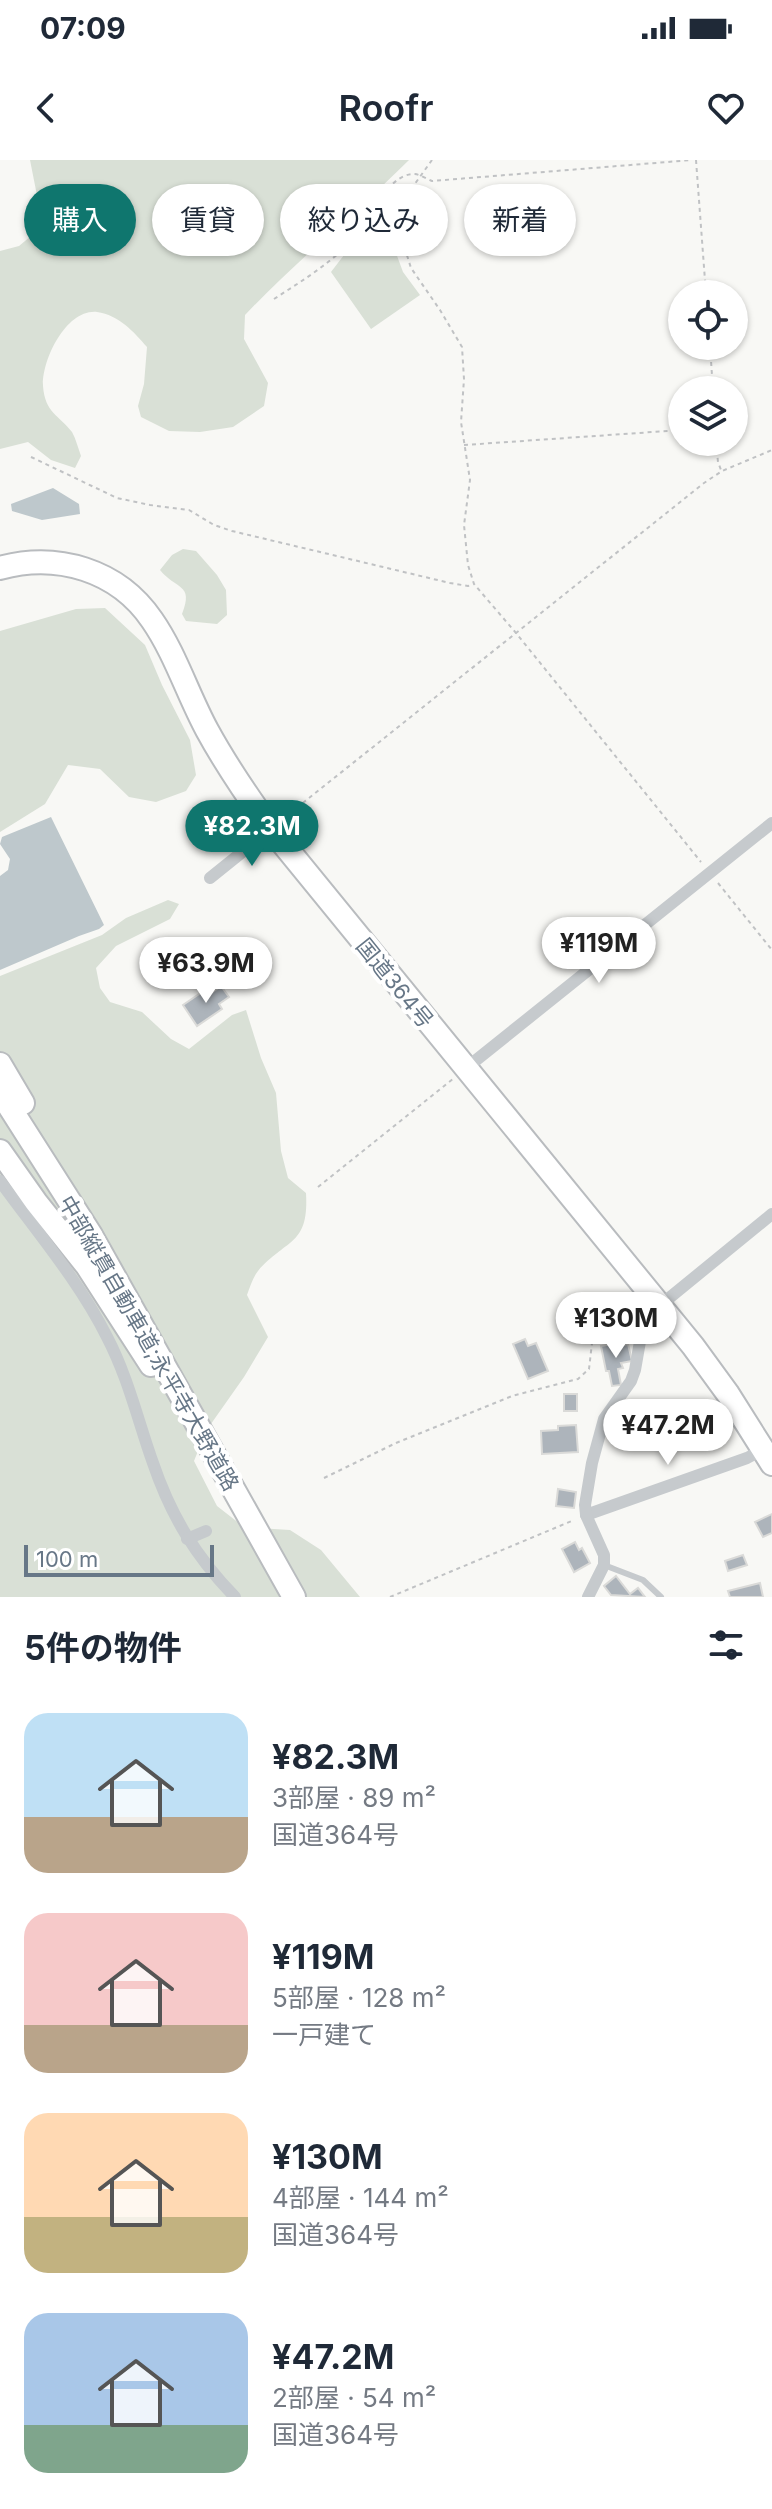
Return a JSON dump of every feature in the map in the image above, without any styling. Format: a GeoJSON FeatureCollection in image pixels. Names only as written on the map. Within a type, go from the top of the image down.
{"type":"FeatureCollection","features":[{"type":"Feature","properties":{"kind":"highway","name":"国道364号"},"geometry":{"type":"LineString","coordinates":[[0,568],[41,561],[76,566],[107,579],[141,605],[164,640],[224,760],[271,829],[660,1306],[769,1452]]}},
{"type":"Feature","properties":{"kind":"highway"},"geometry":{"type":"LineString","coordinates":[[0,1064],[112,1256],[167,1367]]}},
{"type":"Feature","properties":{"kind":"highway","name":"中部縦貫自動車道;永平寺大野道路"},"geometry":{"type":"LineString","coordinates":[[0,1092],[91,1235],[294,1597]]}},
{"type":"Feature","properties":{"kind":"highway"},"geometry":{"type":"LineString","coordinates":[[0,1151],[87,1266],[138,1347],[213,1455]]}},
{"type":"Feature","properties":{"kind":"street"},"geometry":{"type":"LineString","coordinates":[[465,1069],[772,823]]}},
{"type":"Feature","properties":{"kind":"street"},"geometry":{"type":"LineString","coordinates":[[210,878],[271,829]]}},
{"type":"Feature","properties":{"kind":"street"},"geometry":{"type":"LineString","coordinates":[[0,1181],[71,1278],[108,1337],[134,1401],[152,1463],[167,1500],[187,1539],[208,1569],[235,1597]]}},
{"type":"Feature","properties":{"kind":"street"},"geometry":{"type":"LineString","coordinates":[[588,1597],[604,1565],[604,1555],[586,1515],[590,1477],[604,1419],[631,1381],[635,1370],[641,1321],[772,1214]]}},
{"type":"Feature","properties":{"kind":"street"},"geometry":{"type":"LineString","coordinates":[[586,1515],[769,1452]]}},
{"type":"Feature","properties":{"kind":"street"},"geometry":{"type":"LineString","coordinates":[[187,1539],[206,1531]]}},
{"type":"Feature","properties":{"kind":"lane"},"geometry":{"type":"LineString","coordinates":[[604,1565],[643,1580],[661,1597]]}},
{"type":"Feature","properties":{"kind":"path"},"geometry":{"type":"LineString","coordinates":[[432,160],[409,192],[402,231],[411,268],[462,347],[464,379],[461,422],[470,480],[464,525],[468,565],[474,584],[772,950]]}},
{"type":"Feature","properties":{"kind":"path"},"geometry":{"type":"LineString","coordinates":[[274,299],[340,252],[352,240],[371,208],[403,177],[413,174],[432,181],[694,160],[705,280]]}},
{"type":"Feature","properties":{"kind":"path"},"geometry":{"type":"LineString","coordinates":[[463,445],[668,431]]}},
{"type":"Feature","properties":{"kind":"path"},"geometry":{"type":"LineString","coordinates":[[271,829],[722,471],[772,450]]}},
{"type":"Feature","properties":{"kind":"path"},"geometry":{"type":"LineString","coordinates":[[717,456],[722,471]]}},
{"type":"Feature","properties":{"kind":"path"},"geometry":{"type":"LineString","coordinates":[[31,457],[117,498],[189,510],[214,525],[232,531],[450,583],[474,584]]}},
{"type":"Feature","properties":{"kind":"path"},"geometry":{"type":"LineString","coordinates":[[318,1187],[465,1069]]}},
{"type":"Feature","properties":{"kind":"path"},"geometry":{"type":"LineString","coordinates":[[324,1478],[396,1443],[512,1396],[578,1379],[589,1369],[592,1343],[641,1321]]}},
{"type":"Feature","properties":{"kind":"path"},"geometry":{"type":"LineString","coordinates":[[390,1597],[586,1515]]}},
{"type":"Feature","properties":{"kind":"shaded area"},"geometry":{"type":"Polygon","coordinates":[[[30,160],[409,160],[384,184],[280,184],[280,256],[306,256],[245,315],[244,339],[268,383],[264,406],[233,427],[200,432],[169,431],[141,417],[138,406],[144,384],[147,347],[119,320],[97,312],[86,313],[66,327],[51,350],[43,386],[50,408],[75,438],[81,456],[75,468],[51,460],[28,442],[0,449],[0,251],[24,242],[24,256],[136,256],[136,184],[35,184],[30,160]]]}},
{"type":"Feature","properties":{"kind":"shaded area"},"geometry":{"type":"Polygon","coordinates":[[[343,256],[397,256],[403,272],[420,295],[371,329],[331,272],[343,256]]]}},
{"type":"Feature","properties":{"kind":"shaded area"},"geometry":{"type":"Polygon","coordinates":[[[53,488],[79,504],[80,514],[42,520],[12,511],[11,504],[53,488]]]}},
{"type":"Feature","properties":{"kind":"shaded area"},"geometry":{"type":"Polygon","coordinates":[[[183,549],[196,551],[226,590],[227,615],[217,624],[186,621],[182,614],[185,592],[160,570],[172,555],[183,549]]]}},
{"type":"Feature","properties":{"kind":"shaded area"},"geometry":{"type":"Polygon","coordinates":[[[105,608],[145,645],[190,740],[196,775],[186,791],[156,802],[129,797],[100,769],[68,765],[45,804],[0,832],[0,631],[76,609],[105,608]]]}},
{"type":"Feature","properties":{"kind":"shaded area"},"geometry":{"type":"Polygon","coordinates":[[[51,817],[104,925],[0,970],[0,876],[8,870],[10,859],[0,844],[2,837],[51,817]]]}},
{"type":"Feature","properties":{"kind":"shaded area"},"geometry":{"type":"Polygon","coordinates":[[[168,900],[179,904],[170,919],[116,946],[96,968],[100,988],[110,1002],[142,1012],[171,1039],[189,1049],[232,1015],[246,1010],[276,1093],[281,1151],[288,1178],[306,1193],[304,1223],[300,1232],[258,1271],[247,1295],[268,1337],[206,1431],[194,1461],[217,1506],[244,1527],[290,1530],[321,1550],[360,1597],[0,1597],[0,976],[102,935],[126,918],[168,900]]]}},
{"type":"Feature","properties":{"kind":"building"},"geometry":{"type":"Polygon","coordinates":[[[221,986],[229,997],[219,1004],[222,1009],[197,1026],[183,1005],[208,988],[211,993],[221,986]]]}},
{"type":"Feature","properties":{"kind":"building"},"geometry":{"type":"Polygon","coordinates":[[[525,1339],[528,1346],[536,1343],[548,1371],[528,1379],[513,1344],[525,1339]]]}},
{"type":"Feature","properties":{"kind":"building"},"geometry":{"type":"Polygon","coordinates":[[[618,1343],[618,1346],[628,1344],[632,1361],[621,1363],[623,1368],[618,1369],[621,1385],[612,1386],[601,1346],[618,1343]]]}},
{"type":"Feature","properties":{"kind":"building"},"geometry":{"type":"Polygon","coordinates":[[[564,1394],[577,1394],[577,1411],[564,1411],[564,1394]]]}},
{"type":"Feature","properties":{"kind":"building"},"geometry":{"type":"Polygon","coordinates":[[[576,1425],[578,1452],[542,1454],[541,1431],[576,1425]]]}},
{"type":"Feature","properties":{"kind":"building"},"geometry":{"type":"Polygon","coordinates":[[[558,1489],[576,1492],[574,1508],[556,1506],[558,1489]]]}},
{"type":"Feature","properties":{"kind":"building"},"geometry":{"type":"Polygon","coordinates":[[[772,1514],[772,1533],[763,1537],[755,1522],[772,1514]]]}},
{"type":"Feature","properties":{"kind":"building"},"geometry":{"type":"Polygon","coordinates":[[[575,1542],[590,1563],[574,1572],[562,1549],[575,1542]]]}},
{"type":"Feature","properties":{"kind":"building"},"geometry":{"type":"Polygon","coordinates":[[[743,1555],[747,1565],[728,1571],[725,1561],[743,1555]]]}},
{"type":"Feature","properties":{"kind":"building"},"geometry":{"type":"Polygon","coordinates":[[[616,1576],[630,1594],[638,1588],[645,1597],[611,1595],[604,1586],[616,1576]]]}},
{"type":"Feature","properties":{"kind":"building"},"geometry":{"type":"Polygon","coordinates":[[[760,1583],[763,1597],[730,1597],[728,1591],[760,1583]]]}}]}
